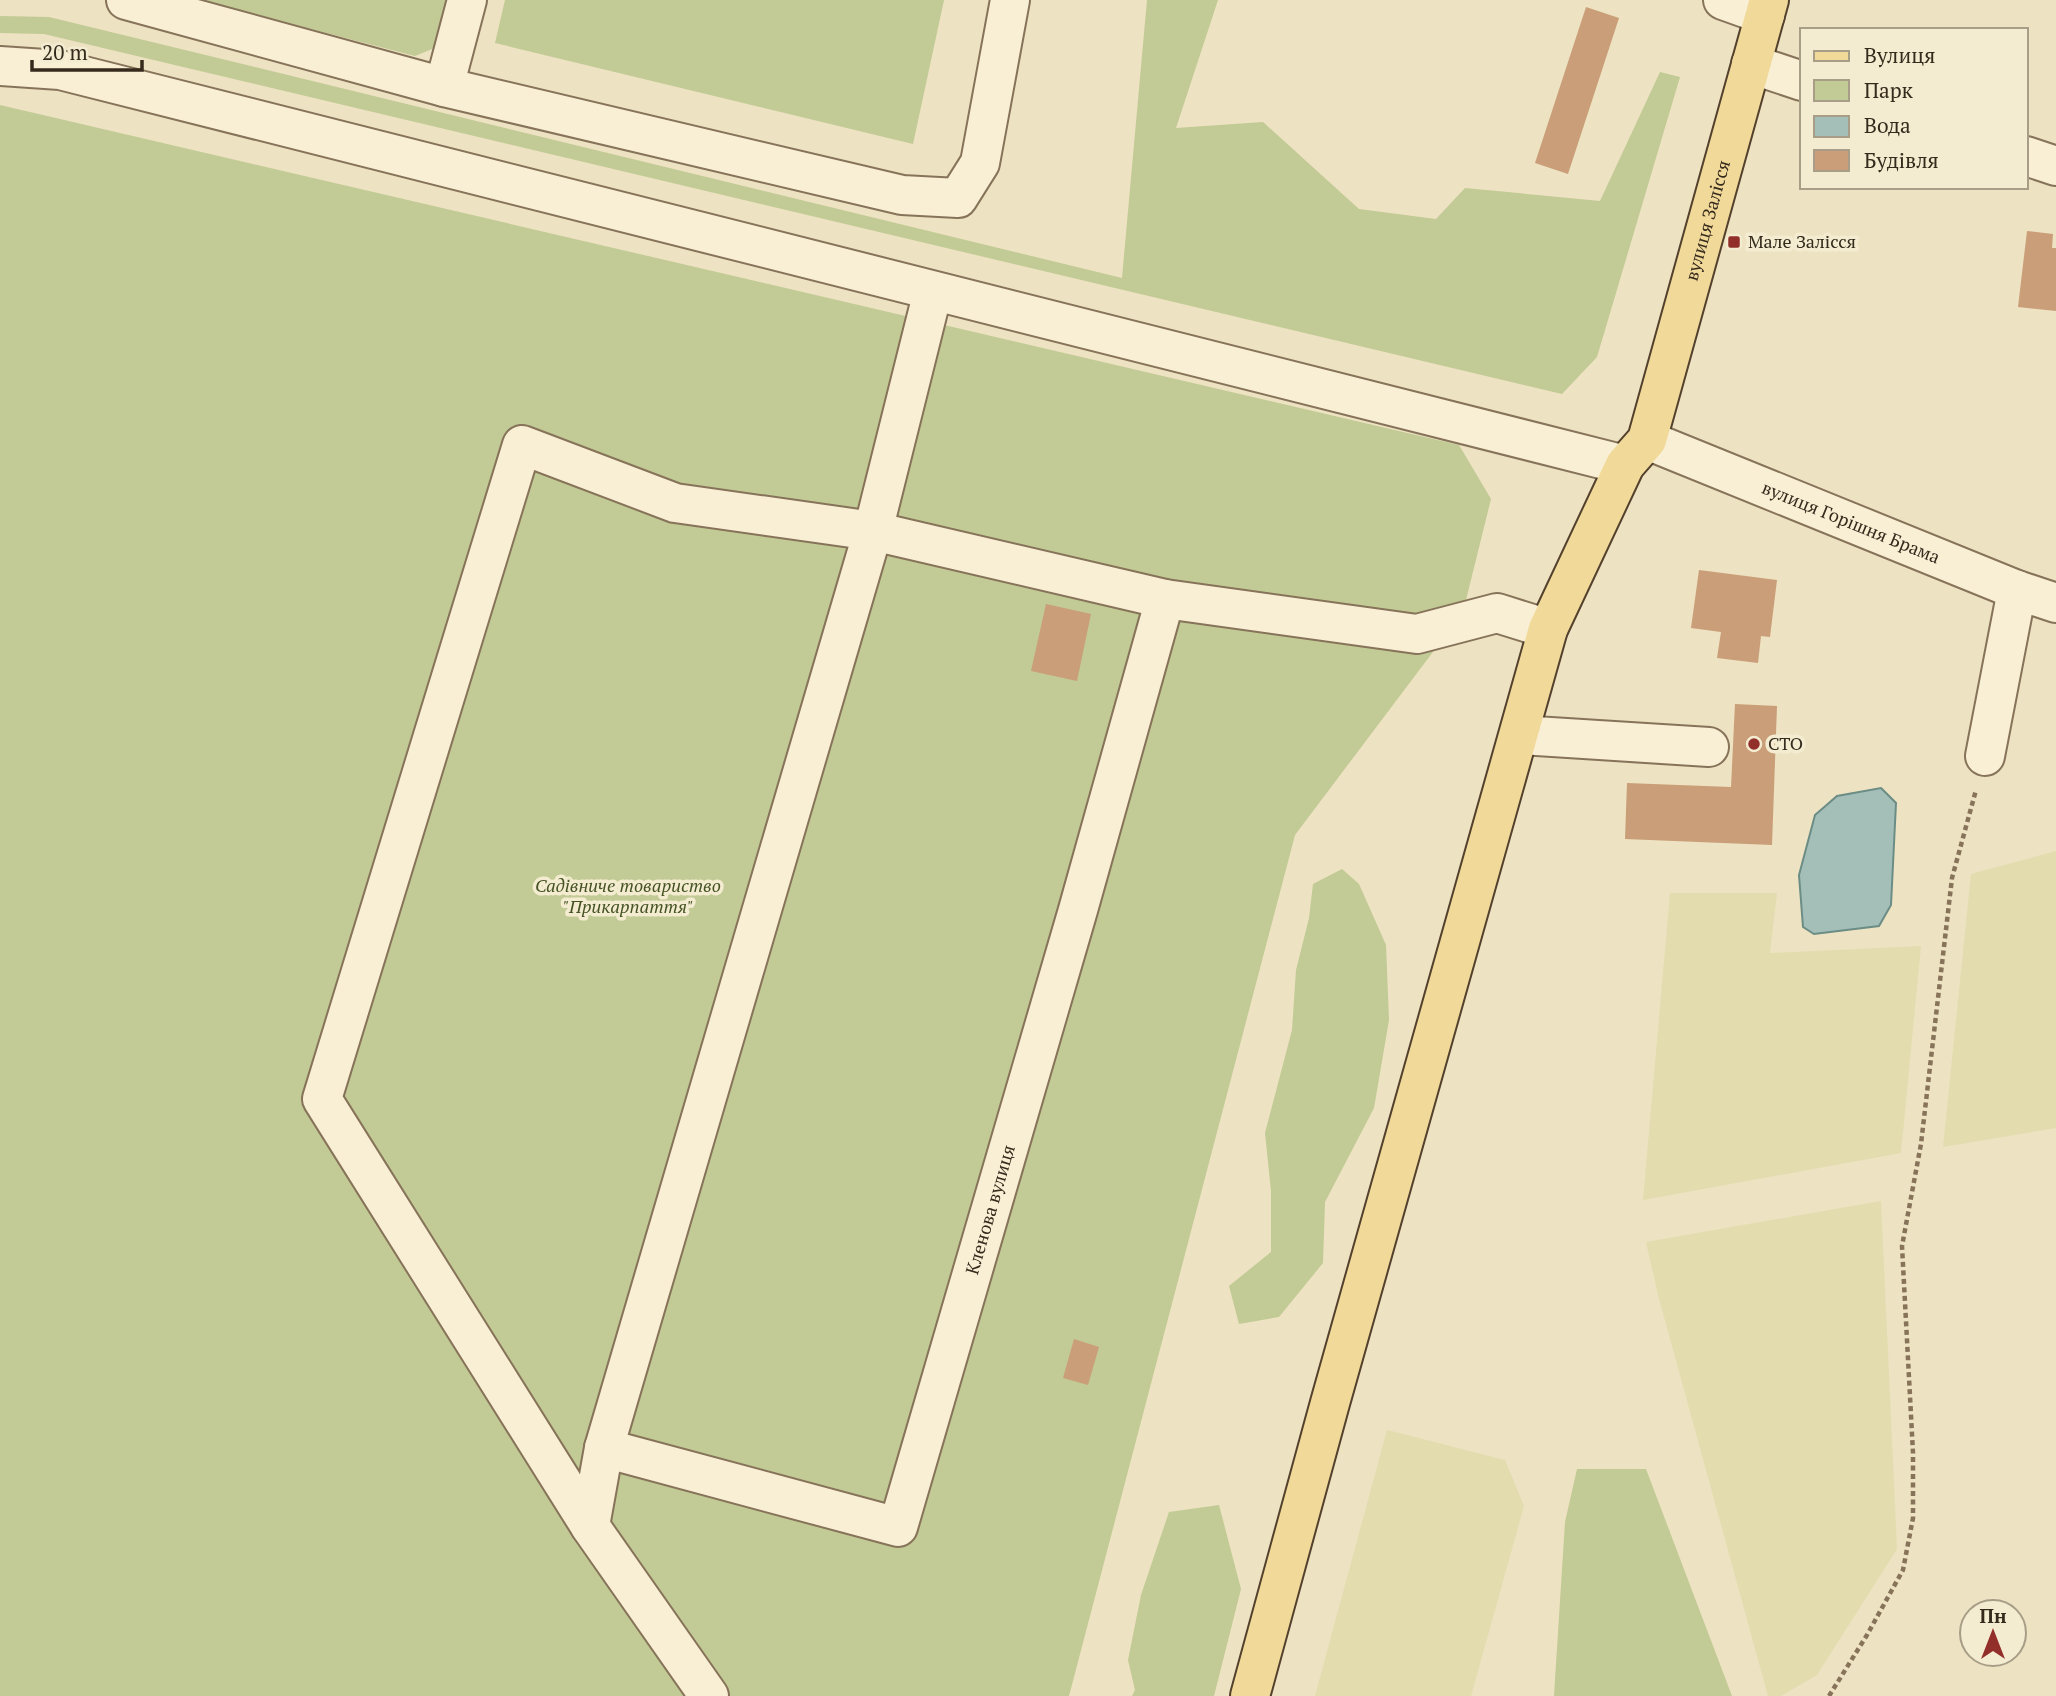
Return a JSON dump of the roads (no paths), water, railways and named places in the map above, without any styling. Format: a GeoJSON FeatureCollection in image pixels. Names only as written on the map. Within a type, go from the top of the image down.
{"type":"FeatureCollection","features":[{"type":"Feature","properties":{"kind":"main road","name":"вулиця Залісся"},"geometry":{"type":"LineString","coordinates":[[1250,1696],[1548,629],[1636,453],[1767,7]]}},
{"type":"Feature","properties":{"kind":"street"},"geometry":{"type":"LineString","coordinates":[[126,0],[444,87],[902,195],[958,198],[980,163],[1010,0]]}},
{"type":"Feature","properties":{"kind":"street"},"geometry":{"type":"LineString","coordinates":[[444,87],[467,0]]}},
{"type":"Feature","properties":{"kind":"street"},"geometry":{"type":"LineString","coordinates":[[1723,0],[1767,7]]}},
{"type":"Feature","properties":{"kind":"street"},"geometry":{"type":"LineString","coordinates":[[1751,64],[1800,80]]}},
{"type":"Feature","properties":{"kind":"street","name":"вулиця Горішня Брама"},"geometry":{"type":"LineString","coordinates":[[0,66],[61,70],[933,291],[1636,453],[2056,603]]}},
{"type":"Feature","properties":{"kind":"street"},"geometry":{"type":"LineString","coordinates":[[2028,157],[2056,166]]}},
{"type":"Feature","properties":{"kind":"street"},"geometry":{"type":"LineString","coordinates":[[590,1526],[604,1448],[873,531],[933,291]]}},
{"type":"Feature","properties":{"kind":"street"},"geometry":{"type":"LineString","coordinates":[[709,1696],[590,1526],[322,1099],[522,445],[675,503],[873,531],[1165,599],[1417,634],[1497,613],[1548,629]]}},
{"type":"Feature","properties":{"kind":"street"},"geometry":{"type":"LineString","coordinates":[[1985,756],[1985,671],[2017,590]]}},
{"type":"Feature","properties":{"kind":"street","name":"Кленова вулиця"},"geometry":{"type":"LineString","coordinates":[[604,1448],[898,1527],[1078,910],[1165,599]]}},
{"type":"Feature","properties":{"kind":"street"},"geometry":{"type":"LineString","coordinates":[[1519,735],[1709,747]]}},
{"type":"Feature","properties":{"kind":"water"},"geometry":{"type":"Polygon","coordinates":[[[1881,788],[1896,803],[1891,905],[1879,926],[1814,934],[1803,927],[1799,875],[1815,815],[1837,796],[1881,788]]]}},
{"type":"Feature","properties":{"kind":"place","name":"Мале Залісся"},"geometry":{"type":"Point","coordinates":[1734,242]}},
{"type":"Feature","properties":{"kind":"place","name":"СТО"},"geometry":{"type":"Point","coordinates":[1754,744]}},
{"type":"Feature","properties":{"kind":"park label","name":"Садівниче товариство \"Прикарпаття\""},"geometry":{"type":"Point","coordinates":[628,896]}}]}
